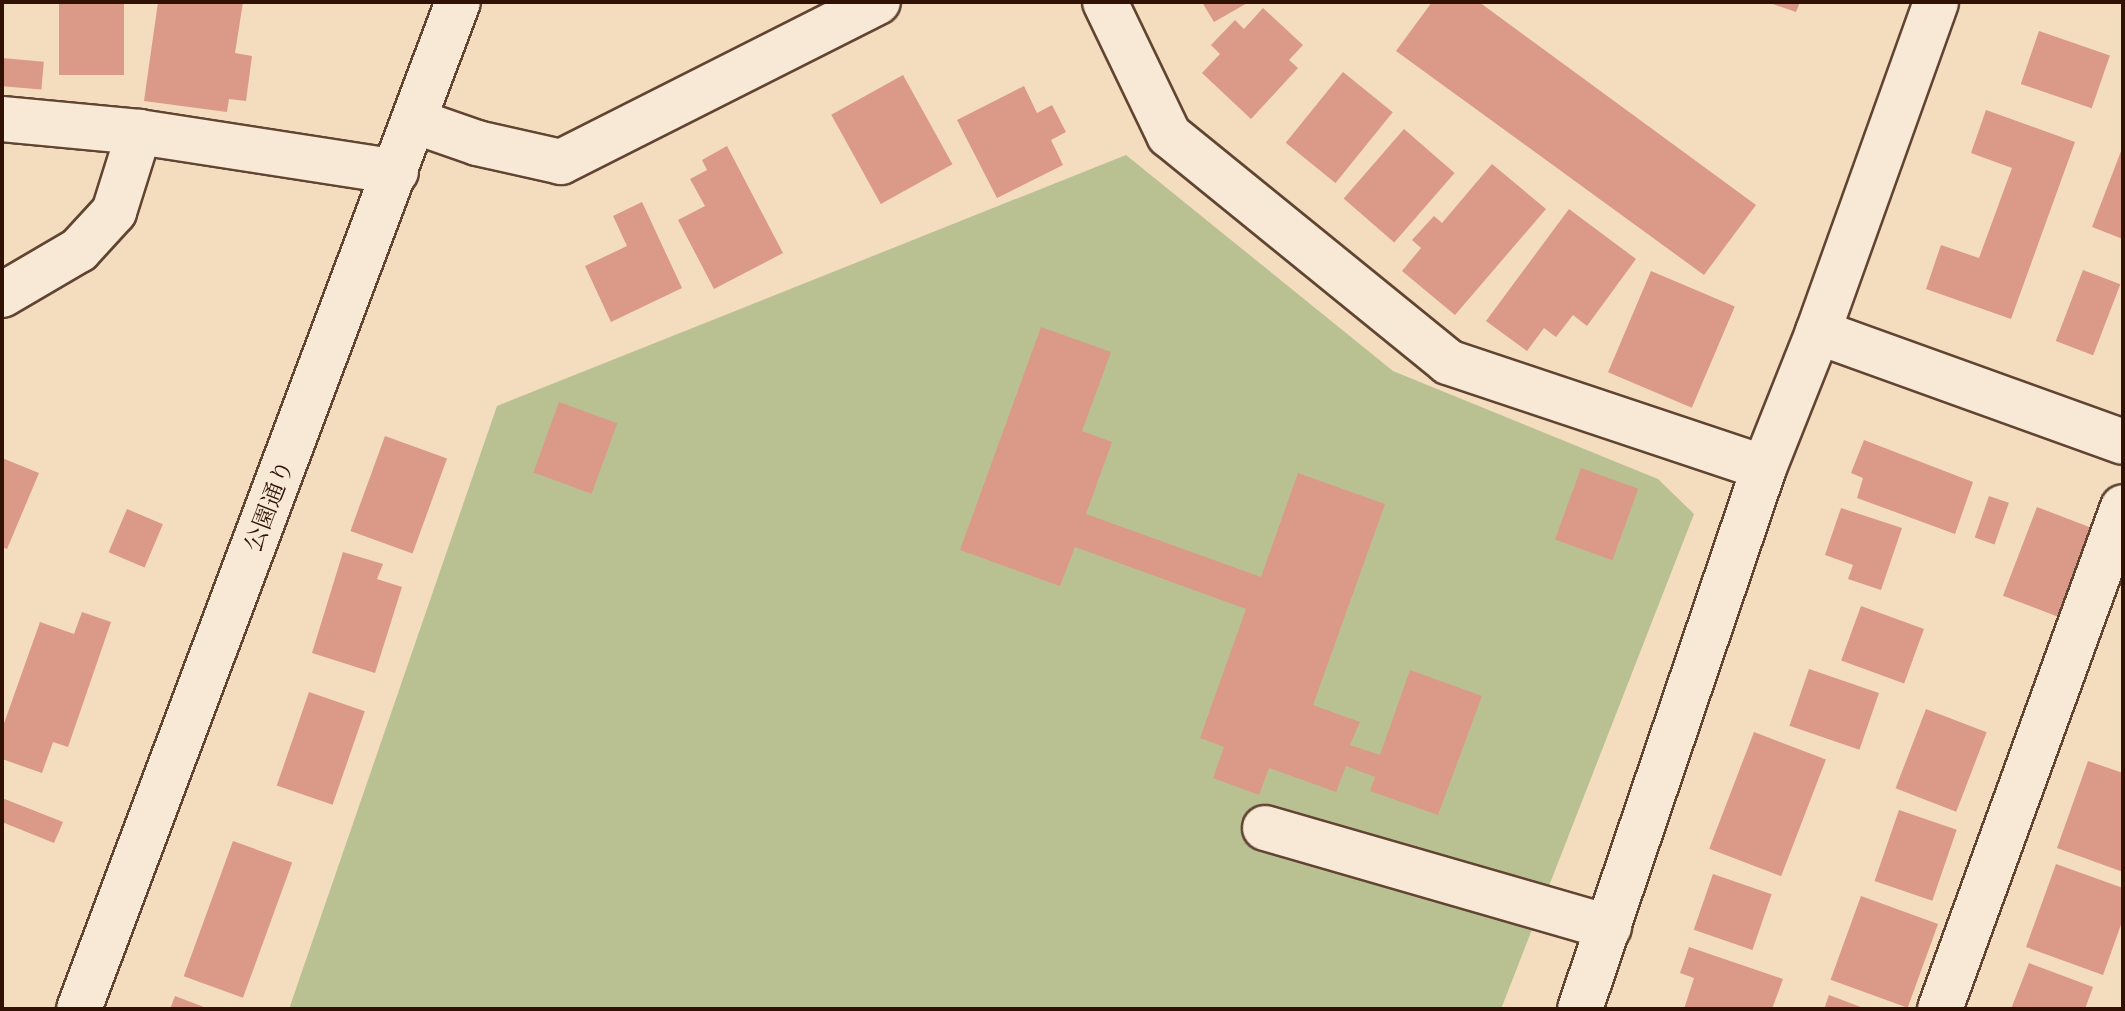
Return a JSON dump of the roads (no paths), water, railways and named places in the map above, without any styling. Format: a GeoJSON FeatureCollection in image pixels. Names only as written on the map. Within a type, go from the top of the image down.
{"type":"FeatureCollection","features":[{"type":"Feature","properties":{"kind":"street","name":"公園通り"},"geometry":{"type":"LineString","coordinates":[[79,1009],[458,2]]}},
{"type":"Feature","properties":{"kind":"street"},"geometry":{"type":"LineString","coordinates":[[414,121],[477,143],[561,162],[878,2]]}},
{"type":"Feature","properties":{"kind":"street"},"geometry":{"type":"LineString","coordinates":[[1105,2],[1169,135],[1448,362],[1764,468]]}},
{"type":"Feature","properties":{"kind":"street"},"geometry":{"type":"LineString","coordinates":[[1580,1009],[1764,468],[1818,332],[1936,2]]}},
{"type":"Feature","properties":{"kind":"street"},"geometry":{"type":"LineString","coordinates":[[2,119],[139,132],[396,172]]}},
{"type":"Feature","properties":{"kind":"street"},"geometry":{"type":"LineString","coordinates":[[2,295],[79,250],[114,212],[139,132]]}},
{"type":"Feature","properties":{"kind":"street"},"geometry":{"type":"LineString","coordinates":[[1818,332],[2123,442]]}},
{"type":"Feature","properties":{"kind":"street"},"geometry":{"type":"LineString","coordinates":[[1940,1009],[2123,507]]}},
{"type":"Feature","properties":{"kind":"street"},"geometry":{"type":"LineString","coordinates":[[1265,828],[1609,927]]}}]}
